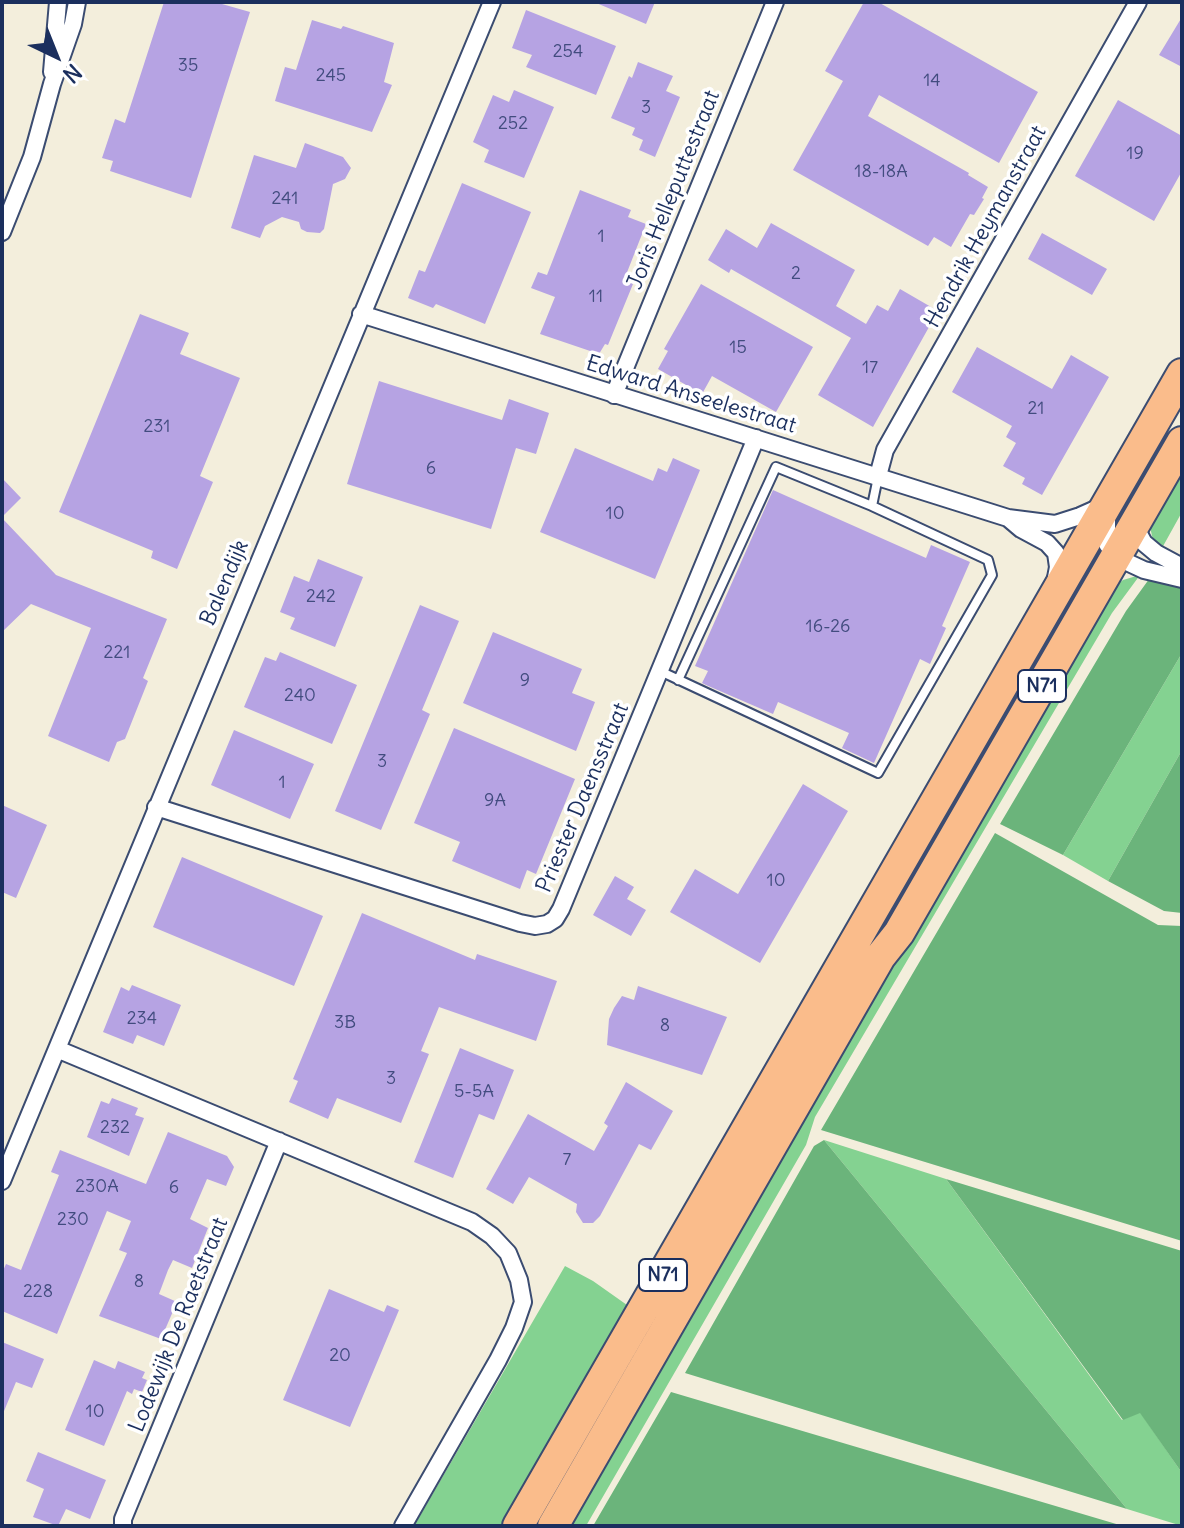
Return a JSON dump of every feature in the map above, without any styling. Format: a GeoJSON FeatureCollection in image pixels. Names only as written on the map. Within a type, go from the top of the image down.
{"type":"FeatureCollection","features":[{"type":"Feature","properties":{"kind":"highway","name":"N71"},"geometry":{"type":"LineString","coordinates":[[518,1526],[1182,374]]}},
{"type":"Feature","properties":{"kind":"highway","name":"N71"},"geometry":{"type":"LineString","coordinates":[[553,1526],[880,957],[899,933],[1182,442]]}},
{"type":"Feature","properties":{"kind":"street"},"geometry":{"type":"LineString","coordinates":[[52,84],[51,58],[58,2]]}},
{"type":"Feature","properties":{"kind":"street"},"geometry":{"type":"LineString","coordinates":[[2,232],[32,157],[77,2]]}},
{"type":"Feature","properties":{"kind":"street","name":"Balendijk"},"geometry":{"type":"LineString","coordinates":[[2,1181],[492,2]]}},
{"type":"Feature","properties":{"kind":"street","name":"Joris Helleputtestraat"},"geometry":{"type":"LineString","coordinates":[[614,395],[775,2]]}},
{"type":"Feature","properties":{"kind":"street","name":"Hendrik Heymanstraat"},"geometry":{"type":"LineString","coordinates":[[878,476],[885,450],[1138,2]]}},
{"type":"Feature","properties":{"kind":"street","name":"Edward Anseelestraat"},"geometry":{"type":"LineString","coordinates":[[361,314],[1008,518],[1055,524],[1107,504]]}},
{"type":"Feature","properties":{"kind":"street","name":"Priester Daensstraat"},"geometry":{"type":"LineString","coordinates":[[156,807],[520,923],[535,926],[547,924],[555,919],[561,909],[756,438]]}},
{"type":"Feature","properties":{"kind":"street"},"geometry":{"type":"LineString","coordinates":[[1107,504],[1107,544],[1116,557],[1144,570],[1182,579]]}},
{"type":"Feature","properties":{"kind":"street","name":"Edward Anseelestraat"},"geometry":{"type":"LineString","coordinates":[[1008,518],[1047,543],[1056,553],[1058,567],[1051,602]]}},
{"type":"Feature","properties":{"kind":"street"},"geometry":{"type":"LineString","coordinates":[[1137,521],[1144,543],[1182,567]]}},
{"type":"Feature","properties":{"kind":"street"},"geometry":{"type":"LineString","coordinates":[[1098,589],[1121,572],[1144,570]]}},
{"type":"Feature","properties":{"kind":"street"},"geometry":{"type":"LineString","coordinates":[[57,1049],[472,1222],[492,1236],[508,1253],[519,1280],[523,1302],[514,1328],[403,1526]]}},
{"type":"Feature","properties":{"kind":"street","name":"Lodewijk De Raetstraat"},"geometry":{"type":"LineString","coordinates":[[123,1526],[123,1519],[279,1141]]}},
{"type":"Feature","properties":{"kind":"lane"},"geometry":{"type":"LineString","coordinates":[[660,671],[678,680],[878,773],[992,575],[988,560],[872,506],[776,467],[678,680]]}},
{"type":"Feature","properties":{"kind":"lane"},"geometry":{"type":"LineString","coordinates":[[872,506],[878,476]]}},
{"type":"Feature","properties":{"kind":"green space"},"geometry":{"type":"Polygon","coordinates":[[[1182,472],[1182,512],[1162,548],[1153,540],[1150,527],[1182,472]]]}},
{"type":"Feature","properties":{"kind":"green space"},"geometry":{"type":"Polygon","coordinates":[[[1140,575],[1112,613],[815,1117],[806,1145],[586,1526],[570,1526],[1107,592],[1123,580],[1140,575]]]}},
{"type":"Feature","properties":{"kind":"green space"},"geometry":{"type":"Polygon","coordinates":[[[1152,575],[1182,584],[1182,653],[1063,855],[1000,824],[1126,611],[1152,575]]]}},
{"type":"Feature","properties":{"kind":"green space"},"geometry":{"type":"Polygon","coordinates":[[[1182,653],[1182,750],[1108,881],[1063,855],[1182,653]]]}},
{"type":"Feature","properties":{"kind":"green space"},"geometry":{"type":"Polygon","coordinates":[[[1182,750],[1182,913],[1164,911],[1108,881],[1182,750]]]}},
{"type":"Feature","properties":{"kind":"green space"},"geometry":{"type":"Polygon","coordinates":[[[995,833],[1158,925],[1182,926],[1182,1241],[821,1130],[995,833]]]}},
{"type":"Feature","properties":{"kind":"green space"},"geometry":{"type":"Polygon","coordinates":[[[824,1140],[946,1179],[1122,1420],[1140,1412],[1182,1473],[1182,1526],[1127,1509],[824,1140]]]}},
{"type":"Feature","properties":{"kind":"green space"},"geometry":{"type":"Polygon","coordinates":[[[824,1140],[1127,1509],[685,1373],[814,1146],[824,1140]]]}},
{"type":"Feature","properties":{"kind":"green space"},"geometry":{"type":"Polygon","coordinates":[[[946,1179],[1182,1251],[1182,1473],[1140,1413],[1123,1420],[946,1179]]]}},
{"type":"Feature","properties":{"kind":"green space"},"geometry":{"type":"Polygon","coordinates":[[[565,1266],[627,1305],[500,1526],[414,1526],[565,1266]]]}},
{"type":"Feature","properties":{"kind":"green space"},"geometry":{"type":"Polygon","coordinates":[[[671,1392],[1123,1526],[593,1526],[671,1392]]]}},
{"type":"Feature","properties":{"kind":"building"},"geometry":{"type":"Polygon","coordinates":[[[164,2],[215,2],[250,12],[191,198],[110,171],[113,161],[102,158],[115,119],[125,123],[164,2]]]}},
{"type":"Feature","properties":{"kind":"building"},"geometry":{"type":"Polygon","coordinates":[[[594,2],[655,2],[646,24],[594,2]]]}},
{"type":"Feature","properties":{"kind":"building"},"geometry":{"type":"Polygon","coordinates":[[[864,2],[878,2],[1038,92],[999,163],[879,95],[868,116],[988,187],[984,199],[974,215],[970,214],[951,247],[934,237],[928,246],[793,170],[843,81],[825,71],[864,2]]]}},
{"type":"Feature","properties":{"kind":"building"},"geometry":{"type":"Polygon","coordinates":[[[526,10],[616,46],[596,95],[526,67],[532,55],[512,48],[526,10]]]}},
{"type":"Feature","properties":{"kind":"building"},"geometry":{"type":"Polygon","coordinates":[[[1182,17],[1182,67],[1159,55],[1182,17]]]}},
{"type":"Feature","properties":{"kind":"building"},"geometry":{"type":"Polygon","coordinates":[[[312,20],[341,29],[343,26],[394,43],[384,82],[392,85],[372,132],[275,101],[285,67],[296,70],[312,20]]]}},
{"type":"Feature","properties":{"kind":"building"},"geometry":{"type":"Polygon","coordinates":[[[638,62],[673,76],[666,91],[680,97],[655,157],[639,150],[643,140],[632,135],[635,128],[611,118],[638,62]]]}},
{"type":"Feature","properties":{"kind":"building"},"geometry":{"type":"Polygon","coordinates":[[[514,90],[554,107],[524,178],[484,162],[489,150],[473,142],[493,95],[509,102],[514,90]]]}},
{"type":"Feature","properties":{"kind":"building"},"geometry":{"type":"Polygon","coordinates":[[[1118,100],[1182,136],[1182,171],[1154,221],[1075,176],[1118,100]]]}},
{"type":"Feature","properties":{"kind":"building"},"geometry":{"type":"Polygon","coordinates":[[[305,143],[343,157],[351,168],[345,179],[333,184],[324,229],[320,233],[307,232],[301,229],[299,222],[282,217],[265,226],[260,238],[231,228],[254,155],[296,168],[305,143]]]}},
{"type":"Feature","properties":{"kind":"building"},"geometry":{"type":"Polygon","coordinates":[[[462,183],[531,212],[485,324],[436,304],[433,308],[408,298],[419,270],[425,272],[462,183]]]}},
{"type":"Feature","properties":{"kind":"building"},"geometry":{"type":"Polygon","coordinates":[[[580,190],[631,210],[628,217],[646,224],[624,280],[633,284],[608,345],[605,344],[599,354],[540,334],[555,297],[531,288],[538,272],[547,275],[580,190]]]}},
{"type":"Feature","properties":{"kind":"building"},"geometry":{"type":"Polygon","coordinates":[[[771,223],[855,270],[836,306],[866,324],[877,305],[888,311],[900,289],[938,311],[873,427],[818,395],[851,338],[731,269],[729,273],[708,260],[726,229],[757,248],[771,223]]]}},
{"type":"Feature","properties":{"kind":"building"},"geometry":{"type":"Polygon","coordinates":[[[1042,233],[1107,269],[1092,295],[1028,259],[1042,233]]]}},
{"type":"Feature","properties":{"kind":"building"},"geometry":{"type":"Polygon","coordinates":[[[701,284],[813,347],[776,412],[712,376],[702,394],[658,369],[668,351],[664,349],[701,284]]]}},
{"type":"Feature","properties":{"kind":"building"},"geometry":{"type":"Polygon","coordinates":[[[140,314],[189,333],[180,354],[240,378],[200,476],[213,482],[177,569],[151,558],[153,551],[59,512],[140,314]]]}},
{"type":"Feature","properties":{"kind":"building"},"geometry":{"type":"Polygon","coordinates":[[[977,347],[1052,389],[1071,355],[1109,377],[1042,495],[1022,484],[1025,478],[1003,466],[1016,443],[1006,437],[1012,426],[952,392],[977,347]]]}},
{"type":"Feature","properties":{"kind":"building"},"geometry":{"type":"Polygon","coordinates":[[[379,381],[502,420],[509,399],[549,413],[536,454],[516,448],[491,529],[347,484],[379,381]]]}},
{"type":"Feature","properties":{"kind":"building"},"geometry":{"type":"Polygon","coordinates":[[[575,448],[653,481],[658,468],[667,472],[673,458],[700,470],[655,579],[540,532],[575,448]]]}},
{"type":"Feature","properties":{"kind":"building"},"geometry":{"type":"Polygon","coordinates":[[[2,478],[21,498],[2,517],[2,478]]]}},
{"type":"Feature","properties":{"kind":"building"},"geometry":{"type":"Polygon","coordinates":[[[773,490],[926,558],[931,545],[970,562],[942,626],[946,628],[930,664],[920,659],[874,763],[842,748],[849,733],[778,702],[773,714],[706,685],[702,683],[708,671],[695,666],[773,490]]]}},
{"type":"Feature","properties":{"kind":"building"},"geometry":{"type":"Polygon","coordinates":[[[2,518],[56,575],[167,619],[143,678],[148,681],[125,739],[117,742],[109,762],[48,736],[91,628],[31,604],[2,632],[2,518]]]}},
{"type":"Feature","properties":{"kind":"building"},"geometry":{"type":"Polygon","coordinates":[[[318,559],[363,577],[335,647],[290,629],[295,618],[280,612],[294,576],[309,582],[318,559]]]}},
{"type":"Feature","properties":{"kind":"building"},"geometry":{"type":"Polygon","coordinates":[[[420,605],[459,621],[422,710],[430,714],[381,830],[335,811],[420,605]]]}},
{"type":"Feature","properties":{"kind":"building"},"geometry":{"type":"Polygon","coordinates":[[[493,632],[582,669],[572,693],[595,702],[576,751],[463,703],[493,632]]]}},
{"type":"Feature","properties":{"kind":"building"},"geometry":{"type":"Polygon","coordinates":[[[280,652],[357,685],[332,744],[244,707],[265,657],[276,661],[280,652]]]}},
{"type":"Feature","properties":{"kind":"building"},"geometry":{"type":"Polygon","coordinates":[[[454,728],[575,779],[536,874],[527,870],[520,889],[452,861],[460,842],[414,823],[454,728]]]}},
{"type":"Feature","properties":{"kind":"building"},"geometry":{"type":"Polygon","coordinates":[[[234,730],[314,764],[290,819],[211,785],[234,730]]]}},
{"type":"Feature","properties":{"kind":"building"},"geometry":{"type":"Polygon","coordinates":[[[803,784],[848,811],[760,963],[670,912],[695,869],[738,894],[803,784]]]}},
{"type":"Feature","properties":{"kind":"building"},"geometry":{"type":"Polygon","coordinates":[[[2,805],[47,825],[16,898],[2,892],[2,805]]]}},
{"type":"Feature","properties":{"kind":"building"},"geometry":{"type":"Polygon","coordinates":[[[182,857],[323,916],[294,986],[153,927],[182,857]]]}},
{"type":"Feature","properties":{"kind":"building"},"geometry":{"type":"Polygon","coordinates":[[[615,876],[634,887],[627,899],[646,910],[631,936],[593,915],[615,876]]]}},
{"type":"Feature","properties":{"kind":"building"},"geometry":{"type":"Polygon","coordinates":[[[362,913],[475,960],[477,954],[557,981],[536,1041],[439,1007],[421,1051],[429,1054],[401,1123],[337,1098],[328,1119],[289,1102],[298,1081],[293,1079],[362,913]]]}},
{"type":"Feature","properties":{"kind":"building"},"geometry":{"type":"Polygon","coordinates":[[[132,985],[181,1005],[164,1046],[137,1035],[133,1044],[103,1032],[121,987],[129,991],[132,985]]]}},
{"type":"Feature","properties":{"kind":"building"},"geometry":{"type":"Polygon","coordinates":[[[638,986],[727,1017],[702,1075],[607,1045],[609,1019],[614,1008],[622,996],[634,1000],[638,986]]]}},
{"type":"Feature","properties":{"kind":"building"},"geometry":{"type":"Polygon","coordinates":[[[460,1048],[514,1070],[494,1120],[479,1114],[453,1178],[414,1162],[460,1048]]]}},
{"type":"Feature","properties":{"kind":"building"},"geometry":{"type":"Polygon","coordinates":[[[626,1082],[673,1111],[651,1150],[639,1144],[600,1216],[593,1223],[583,1223],[576,1212],[577,1204],[529,1177],[513,1204],[486,1189],[528,1114],[594,1151],[608,1126],[604,1123],[626,1082]]]}},
{"type":"Feature","properties":{"kind":"building"},"geometry":{"type":"Polygon","coordinates":[[[112,1098],[138,1108],[135,1115],[144,1118],[129,1156],[87,1137],[101,1101],[109,1104],[112,1098]]]}},
{"type":"Feature","properties":{"kind":"building"},"geometry":{"type":"Polygon","coordinates":[[[168,1132],[227,1156],[234,1167],[226,1186],[207,1179],[190,1219],[208,1228],[192,1268],[173,1260],[168,1270],[159,1294],[177,1302],[161,1339],[99,1316],[127,1253],[119,1250],[131,1221],[107,1211],[57,1334],[2,1311],[2,1273],[6,1264],[21,1270],[59,1175],[51,1172],[60,1150],[146,1184],[168,1132]]]}},
{"type":"Feature","properties":{"kind":"building"},"geometry":{"type":"Polygon","coordinates":[[[329,1289],[384,1312],[387,1305],[399,1310],[350,1427],[283,1400],[329,1289]]]}},
{"type":"Feature","properties":{"kind":"building"},"geometry":{"type":"Polygon","coordinates":[[[2,1342],[44,1359],[32,1388],[16,1382],[2,1416],[2,1342]]]}},
{"type":"Feature","properties":{"kind":"building"},"geometry":{"type":"Polygon","coordinates":[[[94,1360],[115,1369],[118,1361],[145,1372],[142,1378],[147,1380],[142,1392],[134,1389],[132,1394],[127,1391],[104,1446],[65,1430],[94,1360]]]}},
{"type":"Feature","properties":{"kind":"building"},"geometry":{"type":"Polygon","coordinates":[[[38,1452],[106,1480],[90,1519],[66,1509],[58,1526],[33,1517],[44,1489],[26,1481],[38,1452]]]}}]}
